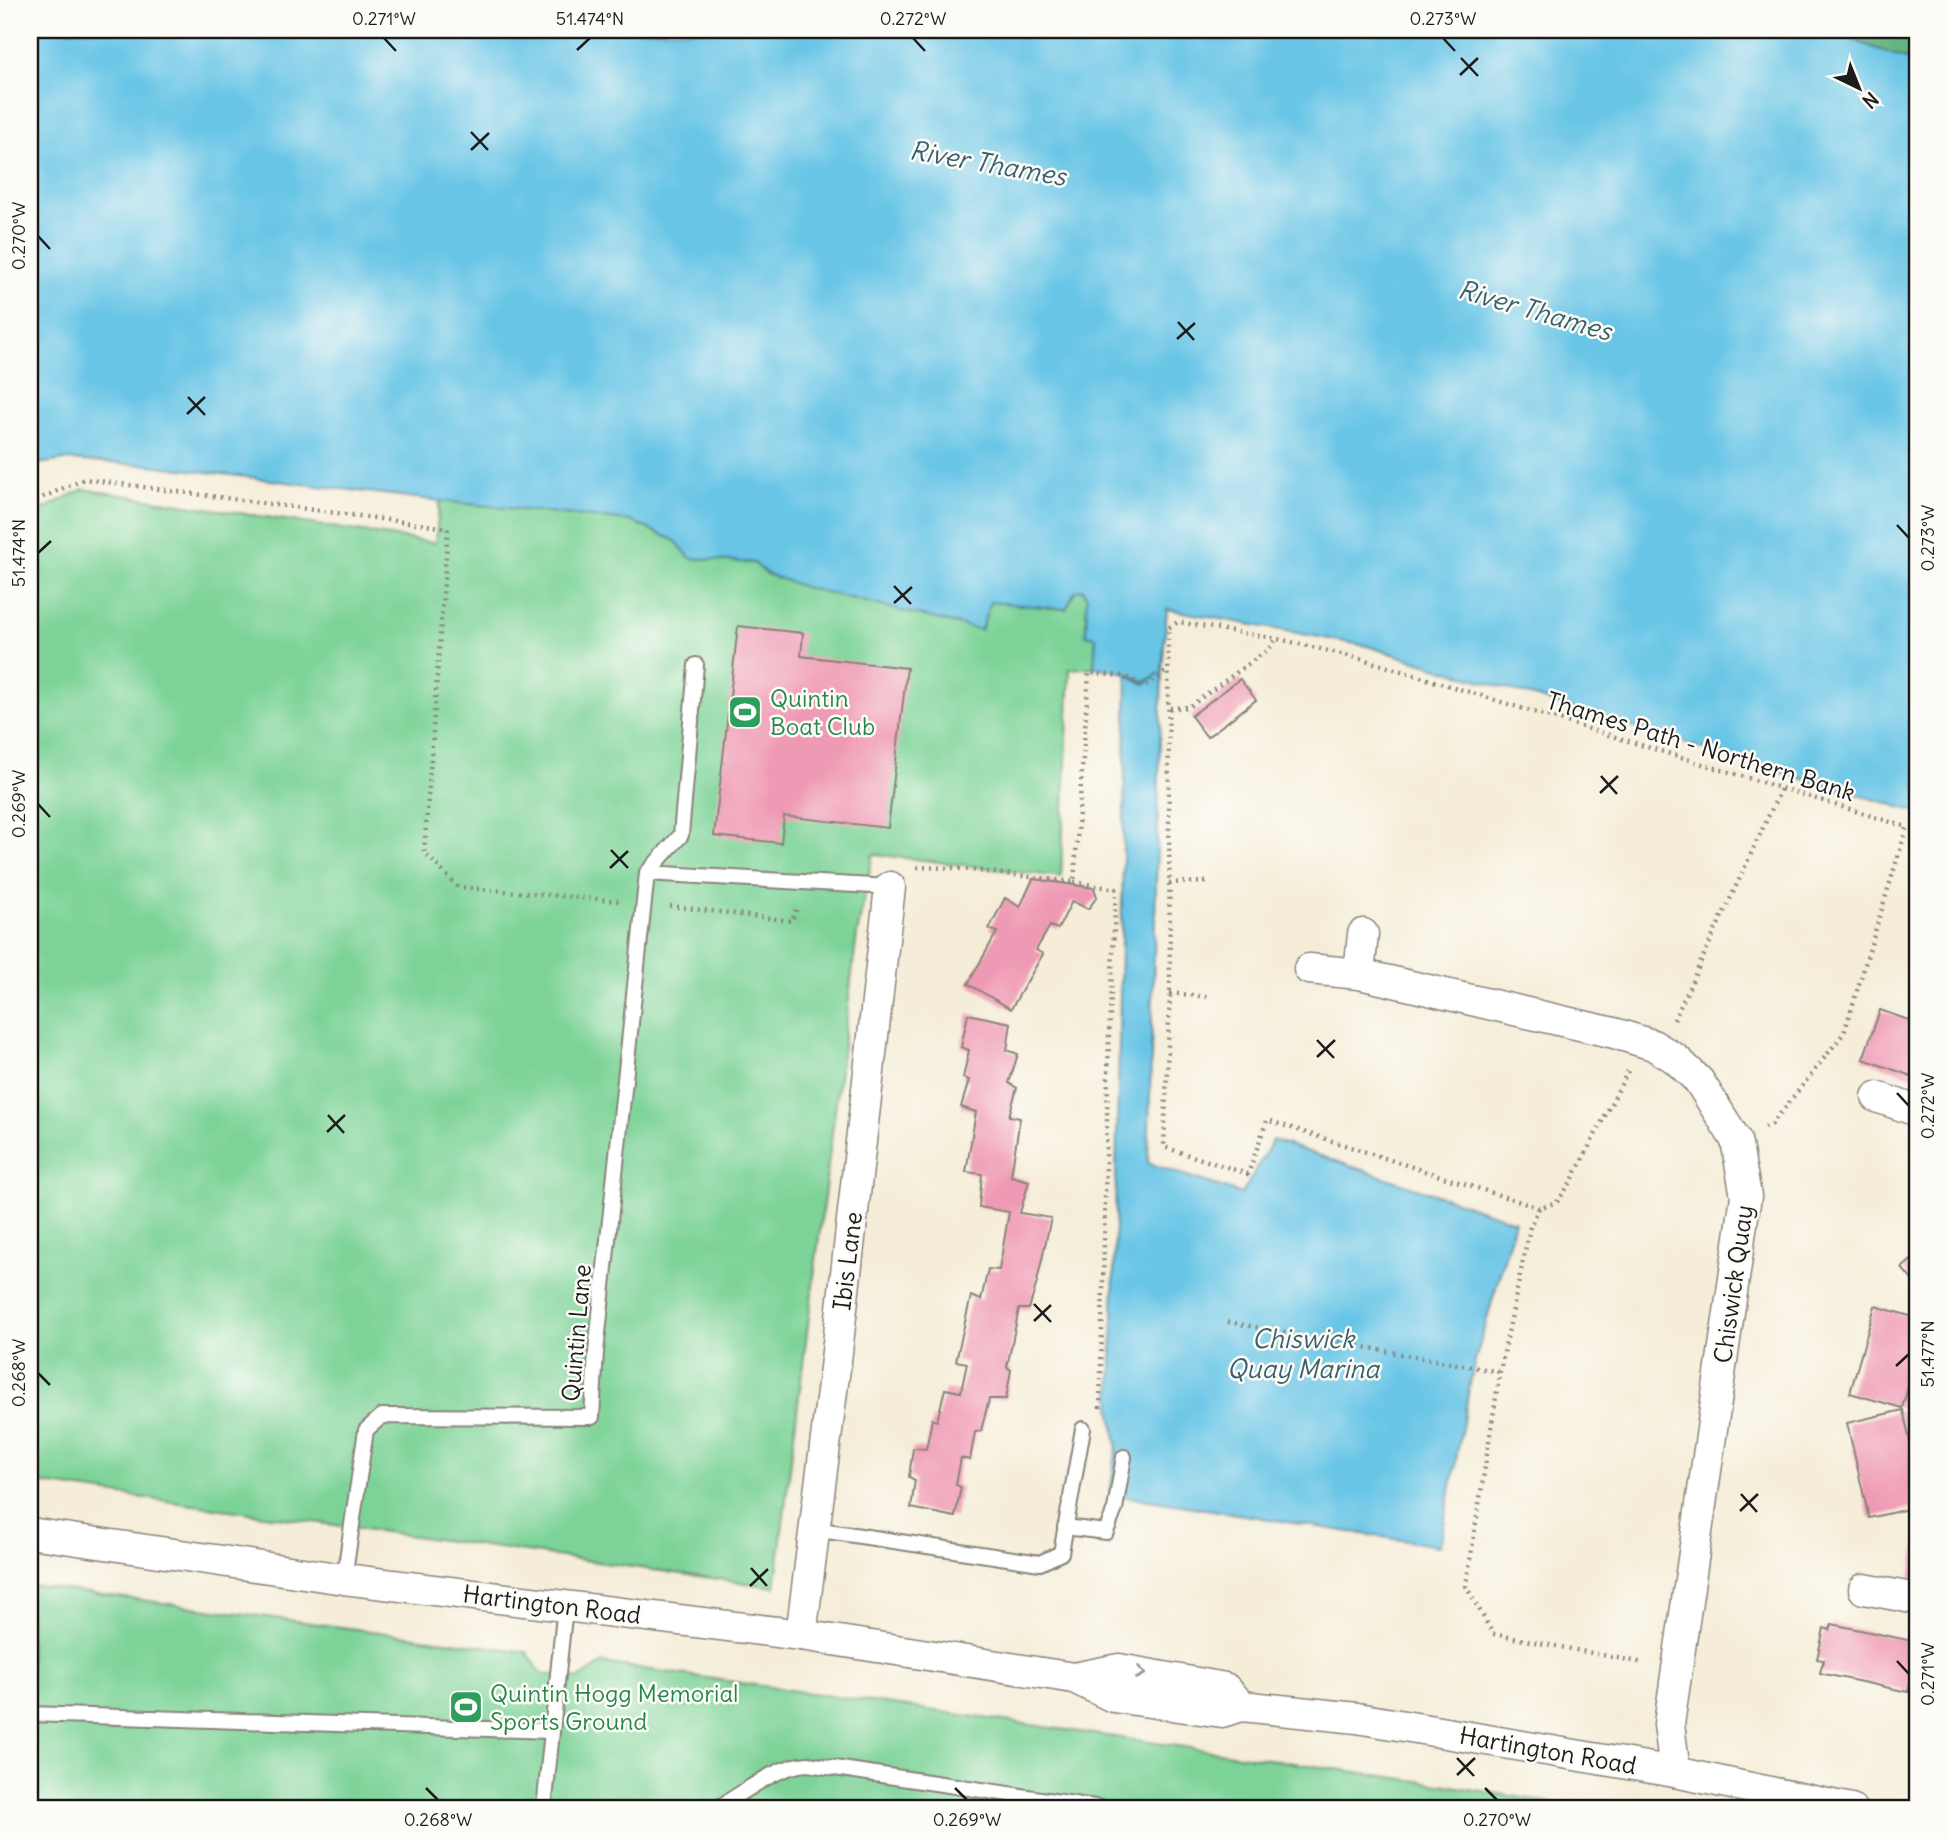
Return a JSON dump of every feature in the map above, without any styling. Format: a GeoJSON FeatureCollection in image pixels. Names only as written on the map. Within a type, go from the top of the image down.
{"type":"FeatureCollection","features":[{"type":"Feature","properties":{"kind":"street","name":"Ibis Lane"},"geometry":{"type":"LineString","coordinates":[[801,1635],[837,1352],[890,887]]}},
{"type":"Feature","properties":{"kind":"street"},"geometry":{"type":"LineString","coordinates":[[1359,974],[1363,934]]}},
{"type":"Feature","properties":{"kind":"street","name":"Chiswick Quay"},"geometry":{"type":"LineString","coordinates":[[1309,970],[1359,974],[1614,1033],[1653,1045],[1676,1059],[1699,1081],[1736,1140],[1746,1196],[1669,1724],[1675,1772]]}},
{"type":"Feature","properties":{"kind":"street"},"geometry":{"type":"LineString","coordinates":[[1877,1097],[1917,1111]]}},
{"type":"Feature","properties":{"kind":"street","name":"Hartington Road"},"geometry":{"type":"LineString","coordinates":[[30,1533],[344,1579],[801,1635],[1074,1678],[1113,1697],[1222,1712],[1242,1706],[1357,1718],[1675,1772],[1756,1800],[1802,1797],[1851,1809]]}},
{"type":"Feature","properties":{"kind":"street"},"geometry":{"type":"LineString","coordinates":[[1864,1589],[1917,1599]]}},
{"type":"Feature","properties":{"kind":"lane"},"geometry":{"type":"LineString","coordinates":[[646,873],[681,835],[696,665]]}},
{"type":"Feature","properties":{"kind":"lane","name":"Quintin Lane"},"geometry":{"type":"LineString","coordinates":[[344,1579],[366,1430],[382,1416],[592,1418],[596,1352],[646,873]]}},
{"type":"Feature","properties":{"kind":"lane"},"geometry":{"type":"LineString","coordinates":[[646,873],[890,887]]}},
{"type":"Feature","properties":{"kind":"lane"},"geometry":{"type":"LineString","coordinates":[[814,1529],[1040,1563],[1061,1553],[1083,1429]]}},
{"type":"Feature","properties":{"kind":"lane"},"geometry":{"type":"LineString","coordinates":[[1065,1527],[1106,1532],[1115,1509],[1124,1457]]}},
{"type":"Feature","properties":{"kind":"lane"},"geometry":{"type":"LineString","coordinates":[[544,1809],[565,1605]]}},
{"type":"Feature","properties":{"kind":"lane"},"geometry":{"type":"LineString","coordinates":[[30,1714],[551,1731]]}},
{"type":"Feature","properties":{"kind":"lane"},"geometry":{"type":"LineString","coordinates":[[716,1809],[795,1765],[1108,1809]]}},
{"type":"Feature","properties":{"kind":"path"},"geometry":{"type":"LineString","coordinates":[[30,503],[84,479],[448,528],[424,852],[458,887],[642,902],[792,921],[807,882]]}},
{"type":"Feature","properties":{"kind":"path","name":"Thames Path - Northern Bank"},"geometry":{"type":"LineString","coordinates":[[1166,672],[1168,628],[1178,622],[1276,639],[1362,659],[1907,827],[1844,1033],[1772,1124],[1736,1140]]}},
{"type":"Feature","properties":{"kind":"path"},"geometry":{"type":"LineString","coordinates":[[1170,708],[1189,707],[1269,649],[1276,639]]}},
{"type":"Feature","properties":{"kind":"path"},"geometry":{"type":"LineString","coordinates":[[1074,882],[1089,673],[1125,677],[1145,686],[1166,672],[1170,708],[1170,993],[1164,1147],[1248,1174],[1267,1120],[1539,1208],[1558,1202],[1631,1065],[1614,1033]]}},
{"type":"Feature","properties":{"kind":"path"},"geometry":{"type":"LineString","coordinates":[[1653,1045],[1677,1017],[1781,789]]}},
{"type":"Feature","properties":{"kind":"path"},"geometry":{"type":"LineString","coordinates":[[890,887],[909,867],[953,868],[1116,889],[1109,1034],[1100,1426],[1083,1429]]}},
{"type":"Feature","properties":{"kind":"path"},"geometry":{"type":"LineString","coordinates":[[1169,883],[1206,882]]}},
{"type":"Feature","properties":{"kind":"path"},"geometry":{"type":"LineString","coordinates":[[1170,993],[1210,997]]}},
{"type":"Feature","properties":{"kind":"path"},"geometry":{"type":"LineString","coordinates":[[1539,1208],[1530,1227],[1500,1373],[1466,1586],[1493,1634],[1677,1669]]}},
{"type":"Feature","properties":{"kind":"path"},"geometry":{"type":"LineString","coordinates":[[1228,1322],[1500,1373]]}},
{"type":"Feature","properties":{"kind":"green space"},"geometry":{"type":"Polygon","coordinates":[[[1824,30],[1917,30],[1917,63],[1824,30]]]}},
{"type":"Feature","properties":{"kind":"green space"},"geometry":{"type":"Polygon","coordinates":[[[83,489],[435,543],[440,501],[631,521],[676,541],[690,558],[754,563],[767,574],[981,630],[990,601],[1066,609],[1075,591],[1082,589],[1087,597],[1086,635],[1096,637],[1094,667],[1070,669],[1061,877],[873,854],[857,934],[775,1587],[30,1482],[30,516],[83,489]]]}},
{"type":"Feature","properties":{"kind":"green space","name":"Quintin Hogg Memorial Sports Ground"},"geometry":{"type":"Polygon","coordinates":[[[30,1585],[527,1652],[541,1673],[579,1679],[603,1663],[1446,1785],[1587,1809],[30,1809],[30,1585]]]}},
{"type":"Feature","properties":{"kind":"water"},"geometry":{"type":"Polygon","coordinates":[[[30,30],[1824,30],[1917,63],[1917,812],[1367,646],[1167,609],[1162,671],[1148,1163],[1242,1194],[1273,1140],[1515,1221],[1473,1368],[1440,1546],[1110,1494],[1117,1445],[1111,1409],[1127,675],[1145,684],[1159,673],[1145,682],[1127,673],[1094,667],[1096,637],[1086,635],[1087,597],[1082,589],[1075,591],[1066,609],[990,602],[981,630],[804,587],[767,574],[754,563],[690,558],[676,541],[631,521],[440,501],[149,465],[66,460],[30,465],[30,30]]]}},
{"type":"Feature","properties":{"kind":"building","name":"Quintin Boat Club"},"geometry":{"type":"Polygon","coordinates":[[[738,626],[803,633],[801,656],[907,668],[888,828],[784,816],[781,843],[714,836],[738,626]]]}},
{"type":"Feature","properties":{"kind":"building"},"geometry":{"type":"Polygon","coordinates":[[[1240,679],[1256,700],[1207,737],[1191,716],[1240,679]]]}},
{"type":"Feature","properties":{"kind":"building"},"geometry":{"type":"Polygon","coordinates":[[[1033,879],[1094,888],[1097,897],[1088,909],[1072,901],[1058,929],[1050,926],[1036,950],[1043,954],[1011,1009],[968,984],[997,932],[989,929],[1005,898],[1020,907],[1033,879]]]}},
{"type":"Feature","properties":{"kind":"building"},"geometry":{"type":"Polygon","coordinates":[[[1880,1010],[1917,1023],[1917,1078],[1863,1059],[1880,1010]]]}},
{"type":"Feature","properties":{"kind":"building"},"geometry":{"type":"Polygon","coordinates":[[[968,1014],[1011,1023],[1007,1050],[1018,1054],[1009,1083],[1017,1088],[1009,1116],[1020,1118],[1011,1176],[1029,1181],[1020,1213],[1051,1218],[1029,1309],[1019,1309],[1007,1367],[1011,1370],[1006,1399],[989,1399],[981,1431],[975,1432],[970,1460],[961,1458],[956,1485],[961,1487],[955,1517],[911,1508],[915,1480],[909,1477],[913,1448],[926,1449],[932,1419],[937,1421],[945,1389],[961,1392],[967,1363],[956,1361],[971,1296],[981,1300],[988,1269],[999,1270],[1009,1212],[979,1207],[982,1174],[966,1172],[976,1112],[961,1107],[969,1080],[963,1078],[969,1050],[961,1047],[968,1014]]]}},
{"type":"Feature","properties":{"kind":"building"},"geometry":{"type":"Polygon","coordinates":[[[1917,1255],[1917,1286],[1902,1268],[1917,1255]]]}},
{"type":"Feature","properties":{"kind":"building"},"geometry":{"type":"Polygon","coordinates":[[[1875,1306],[1917,1318],[1917,1355],[1902,1408],[1850,1393],[1875,1306]]]}},
{"type":"Feature","properties":{"kind":"building"},"geometry":{"type":"Polygon","coordinates":[[[1903,1410],[1917,1473],[1917,1507],[1869,1518],[1847,1423],[1903,1410]]]}},
{"type":"Feature","properties":{"kind":"building"},"geometry":{"type":"Polygon","coordinates":[[[1917,1546],[1917,1579],[1910,1577],[1917,1546]]]}},
{"type":"Feature","properties":{"kind":"building"},"geometry":{"type":"Polygon","coordinates":[[[1832,1624],[1917,1642],[1917,1680],[1911,1678],[1908,1692],[1820,1673],[1823,1660],[1817,1659],[1824,1628],[1830,1630],[1832,1624]]]}},
{"type":"Feature","properties":{"kind":"place","name":"Quintin Boat Club"},"geometry":{"type":"Point","coordinates":[745,712]}},
{"type":"Feature","properties":{"kind":"place","name":"Quintin Hogg Memorial Sports Ground"},"geometry":{"type":"Point","coordinates":[466,1707]}},
{"type":"Feature","properties":{"kind":"water label","name":"River Thames"},"geometry":{"type":"Point","coordinates":[988,163]}},
{"type":"Feature","properties":{"kind":"water label","name":"River Thames"},"geometry":{"type":"Point","coordinates":[1535,310]}},
{"type":"Feature","properties":{"kind":"water label","name":"Chiswick Quay Marina"},"geometry":{"type":"Point","coordinates":[1303,1353]}}]}
